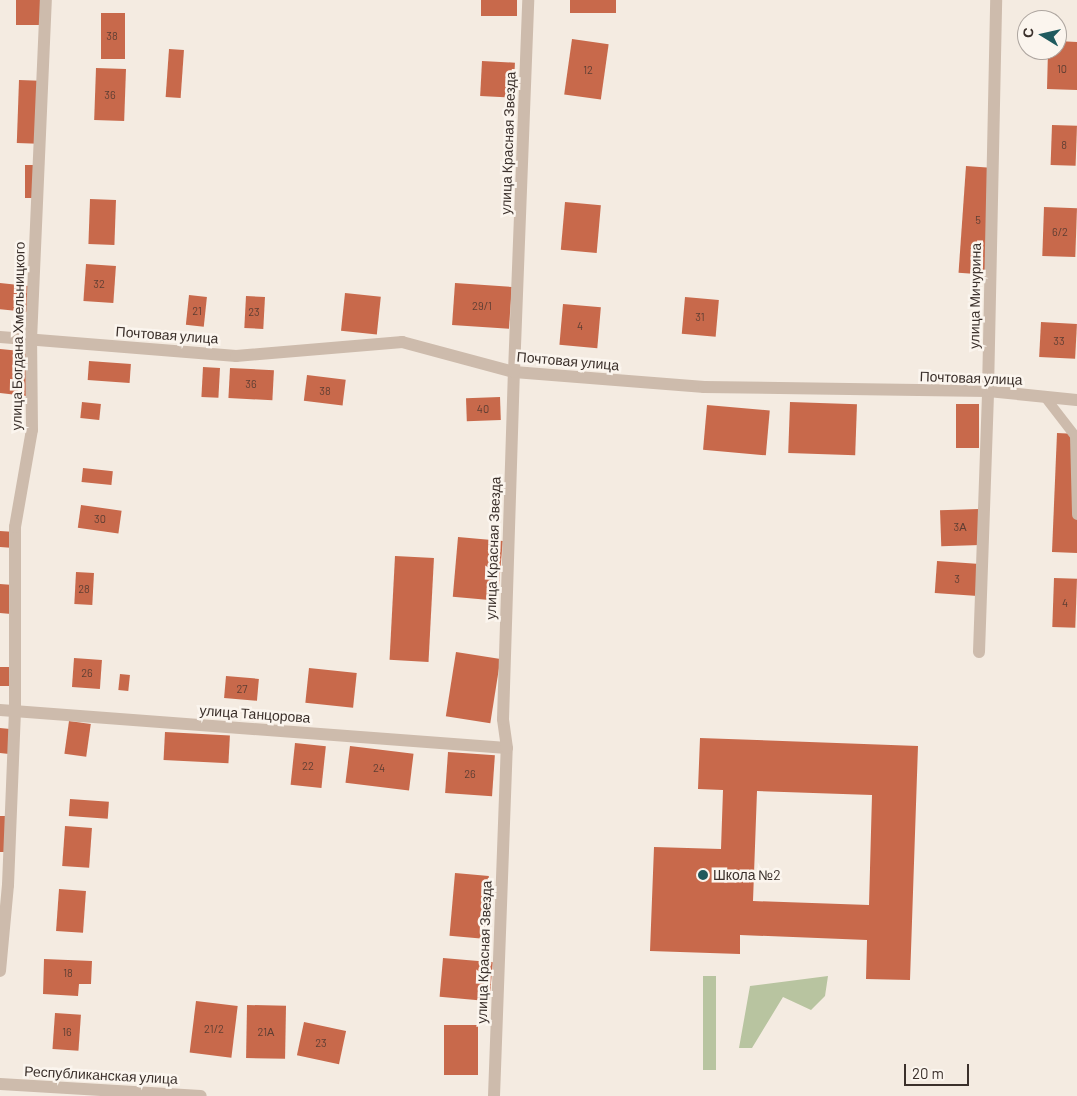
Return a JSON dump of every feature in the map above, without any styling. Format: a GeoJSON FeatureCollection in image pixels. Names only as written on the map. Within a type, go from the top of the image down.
{"type":"FeatureCollection","features":[{"type":"Feature","properties":{"kind":"street","name":"улица Богдана Хмельницкого"},"geometry":{"type":"LineString","coordinates":[[0,971],[8,885],[15,711],[15,526],[32,430],[31,340],[46,0]]}},
{"type":"Feature","properties":{"kind":"street","name":"улица Красная Звезда"},"geometry":{"type":"LineString","coordinates":[[494,1096],[507,748],[503,719],[528,0]]}},
{"type":"Feature","properties":{"kind":"street","name":"улица Мичурина"},"geometry":{"type":"LineString","coordinates":[[979,652],[988,391],[996,0]]}},
{"type":"Feature","properties":{"kind":"street","name":"Почтовая улица"},"geometry":{"type":"LineString","coordinates":[[0,337],[236,356],[402,342],[514,372],[704,387],[988,391],[1077,400]]}},
{"type":"Feature","properties":{"kind":"street","name":"улица Танцорова"},"geometry":{"type":"LineString","coordinates":[[0,710],[507,748]]}},
{"type":"Feature","properties":{"kind":"street","name":"Республиканская улица"},"geometry":{"type":"LineString","coordinates":[[0,1084],[201,1096]]}},
{"type":"Feature","properties":{"kind":"lane"},"geometry":{"type":"LineString","coordinates":[[1046,397],[1075,436],[1077,515]]}},
{"type":"Feature","properties":{"kind":"green space"},"geometry":{"type":"Polygon","coordinates":[[[703,976],[716,976],[716,1070],[703,1070],[703,976]]]}},
{"type":"Feature","properties":{"kind":"green space"},"geometry":{"type":"Polygon","coordinates":[[[828,976],[825,996],[811,1010],[783,997],[752,1048],[739,1048],[750,986],[828,976]]]}},
{"type":"Feature","properties":{"kind":"building"},"geometry":{"type":"Polygon","coordinates":[[[16,0],[48,0],[48,25],[16,25],[16,0]]]}},
{"type":"Feature","properties":{"kind":"building"},"geometry":{"type":"Polygon","coordinates":[[[481,0],[517,0],[517,16],[481,16],[481,0]]]}},
{"type":"Feature","properties":{"kind":"building"},"geometry":{"type":"Polygon","coordinates":[[[570,0],[616,0],[616,13],[570,13],[570,0]]]}},
{"type":"Feature","properties":{"kind":"building"},"geometry":{"type":"Polygon","coordinates":[[[101,13],[125,13],[125,59],[101,59],[101,13]]]}},
{"type":"Feature","properties":{"kind":"building"},"geometry":{"type":"Polygon","coordinates":[[[572,39],[609,44],[601,100],[564,94],[572,39]]]}},
{"type":"Feature","properties":{"kind":"building"},"geometry":{"type":"Polygon","coordinates":[[[1067,42],[1077,42],[1077,90],[1047,89],[1048,60],[1067,60],[1067,42]]]}},
{"type":"Feature","properties":{"kind":"building"},"geometry":{"type":"Polygon","coordinates":[[[169,49],[184,50],[181,98],[166,97],[169,49]]]}},
{"type":"Feature","properties":{"kind":"building"},"geometry":{"type":"Polygon","coordinates":[[[482,61],[515,63],[513,98],[480,96],[482,61]]]}},
{"type":"Feature","properties":{"kind":"building"},"geometry":{"type":"Polygon","coordinates":[[[96,68],[126,69],[124,121],[94,120],[96,68]]]}},
{"type":"Feature","properties":{"kind":"building"},"geometry":{"type":"Polygon","coordinates":[[[19,80],[47,81],[45,144],[17,143],[19,80]]]}},
{"type":"Feature","properties":{"kind":"building"},"geometry":{"type":"Polygon","coordinates":[[[1052,125],[1077,126],[1076,166],[1051,165],[1052,125]]]}},
{"type":"Feature","properties":{"kind":"building"},"geometry":{"type":"Polygon","coordinates":[[[25,165],[40,165],[40,198],[25,198],[25,165]]]}},
{"type":"Feature","properties":{"kind":"building"},"geometry":{"type":"Polygon","coordinates":[[[966,166],[994,168],[986,275],[959,273],[966,166]]]}},
{"type":"Feature","properties":{"kind":"building"},"geometry":{"type":"Polygon","coordinates":[[[90,199],[116,200],[114,245],[88,244],[90,199]]]}},
{"type":"Feature","properties":{"kind":"building"},"geometry":{"type":"Polygon","coordinates":[[[565,202],[601,205],[597,253],[561,250],[565,202]]]}},
{"type":"Feature","properties":{"kind":"building"},"geometry":{"type":"Polygon","coordinates":[[[1044,207],[1077,208],[1075,257],[1042,256],[1044,207]]]}},
{"type":"Feature","properties":{"kind":"building"},"geometry":{"type":"Polygon","coordinates":[[[86,264],[116,266],[113,303],[83,301],[86,264]]]}},
{"type":"Feature","properties":{"kind":"building"},"geometry":{"type":"Polygon","coordinates":[[[0,283],[31,286],[28,312],[0,309],[0,283]]]}},
{"type":"Feature","properties":{"kind":"building"},"geometry":{"type":"Polygon","coordinates":[[[455,283],[512,287],[509,329],[452,325],[455,283]]]}},
{"type":"Feature","properties":{"kind":"building"},"geometry":{"type":"Polygon","coordinates":[[[345,293],[381,297],[377,335],[341,331],[345,293]]]}},
{"type":"Feature","properties":{"kind":"building"},"geometry":{"type":"Polygon","coordinates":[[[189,295],[207,297],[204,327],[186,325],[189,295]]]}},
{"type":"Feature","properties":{"kind":"building"},"geometry":{"type":"Polygon","coordinates":[[[246,296],[265,297],[263,329],[244,328],[246,296]]]}},
{"type":"Feature","properties":{"kind":"building"},"geometry":{"type":"Polygon","coordinates":[[[685,297],[719,300],[716,337],[682,334],[685,297]]]}},
{"type":"Feature","properties":{"kind":"building"},"geometry":{"type":"Polygon","coordinates":[[[563,304],[601,307],[597,348],[559,345],[563,304]]]}},
{"type":"Feature","properties":{"kind":"building"},"geometry":{"type":"Polygon","coordinates":[[[1041,322],[1077,324],[1075,359],[1039,357],[1041,322]]]}},
{"type":"Feature","properties":{"kind":"building"},"geometry":{"type":"Polygon","coordinates":[[[0,349],[31,352],[26,396],[0,393],[0,349]]]}},
{"type":"Feature","properties":{"kind":"building"},"geometry":{"type":"Polygon","coordinates":[[[89,361],[131,364],[130,383],[88,380],[89,361]]]}},
{"type":"Feature","properties":{"kind":"building"},"geometry":{"type":"Polygon","coordinates":[[[203,367],[220,368],[218,398],[201,397],[203,367]]]}},
{"type":"Feature","properties":{"kind":"building"},"geometry":{"type":"Polygon","coordinates":[[[230,368],[274,370],[272,400],[228,398],[230,368]]]}},
{"type":"Feature","properties":{"kind":"building"},"geometry":{"type":"Polygon","coordinates":[[[307,375],[346,380],[343,406],[304,401],[307,375]]]}},
{"type":"Feature","properties":{"kind":"building"},"geometry":{"type":"Polygon","coordinates":[[[500,397],[501,420],[467,421],[466,398],[500,397]]]}},
{"type":"Feature","properties":{"kind":"building"},"geometry":{"type":"Polygon","coordinates":[[[82,402],[101,404],[99,420],[80,418],[82,402]]]}},
{"type":"Feature","properties":{"kind":"building"},"geometry":{"type":"Polygon","coordinates":[[[790,402],[857,404],[855,455],[788,453],[790,402]]]}},
{"type":"Feature","properties":{"kind":"building"},"geometry":{"type":"Polygon","coordinates":[[[956,404],[979,404],[979,448],[956,448],[956,404]]]}},
{"type":"Feature","properties":{"kind":"building"},"geometry":{"type":"Polygon","coordinates":[[[707,405],[770,410],[766,455],[703,450],[707,405]]]}},
{"type":"Feature","properties":{"kind":"building"},"geometry":{"type":"Polygon","coordinates":[[[1057,433],[1077,434],[1077,553],[1052,552],[1057,433]]]}},
{"type":"Feature","properties":{"kind":"building"},"geometry":{"type":"Polygon","coordinates":[[[83,468],[113,471],[111,485],[82,482],[83,468]]]}},
{"type":"Feature","properties":{"kind":"building"},"geometry":{"type":"Polygon","coordinates":[[[81,505],[122,511],[118,533],[78,528],[81,505]]]}},
{"type":"Feature","properties":{"kind":"building"},"geometry":{"type":"Polygon","coordinates":[[[979,509],[980,545],[941,546],[940,510],[979,509]]]}},
{"type":"Feature","properties":{"kind":"building"},"geometry":{"type":"Polygon","coordinates":[[[0,531],[15,532],[14,548],[0,547],[0,531]]]}},
{"type":"Feature","properties":{"kind":"building"},"geometry":{"type":"Polygon","coordinates":[[[458,537],[503,541],[498,601],[453,597],[458,537]]]}},
{"type":"Feature","properties":{"kind":"building"},"geometry":{"type":"Polygon","coordinates":[[[395,556],[434,558],[429,662],[390,660],[395,556]]]}},
{"type":"Feature","properties":{"kind":"building"},"geometry":{"type":"Polygon","coordinates":[[[937,561],[980,564],[978,596],[935,593],[937,561]]]}},
{"type":"Feature","properties":{"kind":"building"},"geometry":{"type":"Polygon","coordinates":[[[76,572],[94,573],[92,605],[74,604],[76,572]]]}},
{"type":"Feature","properties":{"kind":"building"},"geometry":{"type":"Polygon","coordinates":[[[1054,578],[1077,579],[1075,628],[1052,627],[1054,578]]]}},
{"type":"Feature","properties":{"kind":"building"},"geometry":{"type":"Polygon","coordinates":[[[0,584],[13,585],[11,614],[0,613],[0,584]]]}},
{"type":"Feature","properties":{"kind":"building"},"geometry":{"type":"Polygon","coordinates":[[[456,652],[500,659],[490,723],[446,716],[456,652]]]}},
{"type":"Feature","properties":{"kind":"building"},"geometry":{"type":"Polygon","coordinates":[[[74,658],[102,660],[100,689],[72,687],[74,658]]]}},
{"type":"Feature","properties":{"kind":"building"},"geometry":{"type":"Polygon","coordinates":[[[0,667],[12,667],[12,686],[0,686],[0,667]]]}},
{"type":"Feature","properties":{"kind":"building"},"geometry":{"type":"Polygon","coordinates":[[[309,668],[357,673],[353,708],[305,703],[309,668]]]}},
{"type":"Feature","properties":{"kind":"building"},"geometry":{"type":"Polygon","coordinates":[[[120,674],[130,675],[128,691],[118,690],[120,674]]]}},
{"type":"Feature","properties":{"kind":"building"},"geometry":{"type":"Polygon","coordinates":[[[226,676],[259,679],[257,701],[224,698],[226,676]]]}},
{"type":"Feature","properties":{"kind":"building"},"geometry":{"type":"Polygon","coordinates":[[[69,721],[91,724],[86,757],[64,754],[69,721]]]}},
{"type":"Feature","properties":{"kind":"building"},"geometry":{"type":"Polygon","coordinates":[[[0,728],[10,729],[9,754],[0,753],[0,728]]]}},
{"type":"Feature","properties":{"kind":"building"},"geometry":{"type":"Polygon","coordinates":[[[165,732],[230,735],[228,763],[164,760],[165,732]]]}},
{"type":"Feature","properties":{"kind":"building","name":"Школа №2"},"geometry":{"type":"Polygon","coordinates":[[[700,738],[918,746],[910,980],[866,979],[867,940],[740,935],[740,954],[650,951],[654,847],[721,849],[723,790],[698,789],[700,738]],[[757,791],[753,901],[869,905],[872,795],[757,791]]]}},
{"type":"Feature","properties":{"kind":"building"},"geometry":{"type":"Polygon","coordinates":[[[295,743],[326,746],[321,788],[291,785],[295,743]]]}},
{"type":"Feature","properties":{"kind":"building"},"geometry":{"type":"Polygon","coordinates":[[[350,746],[414,754],[409,791],[345,783],[350,746]]]}},
{"type":"Feature","properties":{"kind":"building"},"geometry":{"type":"Polygon","coordinates":[[[448,752],[495,755],[492,796],[445,793],[448,752]]]}},
{"type":"Feature","properties":{"kind":"building"},"geometry":{"type":"Polygon","coordinates":[[[70,799],[109,802],[108,819],[69,816],[70,799]]]}},
{"type":"Feature","properties":{"kind":"building"},"geometry":{"type":"Polygon","coordinates":[[[0,816],[8,816],[6,852],[0,852],[0,816]]]}},
{"type":"Feature","properties":{"kind":"building"},"geometry":{"type":"Polygon","coordinates":[[[65,826],[92,828],[89,868],[62,866],[65,826]]]}},
{"type":"Feature","properties":{"kind":"building"},"geometry":{"type":"Polygon","coordinates":[[[455,873],[489,876],[483,939],[450,936],[455,873]]]}},
{"type":"Feature","properties":{"kind":"building"},"geometry":{"type":"Polygon","coordinates":[[[59,889],[86,891],[83,933],[56,931],[59,889]]]}},
{"type":"Feature","properties":{"kind":"building"},"geometry":{"type":"Polygon","coordinates":[[[443,958],[493,962],[489,1001],[440,997],[443,958]]]}},
{"type":"Feature","properties":{"kind":"building"},"geometry":{"type":"Polygon","coordinates":[[[44,959],[92,961],[91,984],[79,984],[78,996],[43,994],[44,959]]]}},
{"type":"Feature","properties":{"kind":"building"},"geometry":{"type":"Polygon","coordinates":[[[196,1001],[238,1006],[231,1058],[190,1053],[196,1001]]]}},
{"type":"Feature","properties":{"kind":"building"},"geometry":{"type":"Polygon","coordinates":[[[247,1005],[286,1006],[285,1059],[246,1058],[247,1005]]]}},
{"type":"Feature","properties":{"kind":"building"},"geometry":{"type":"Polygon","coordinates":[[[55,1013],[81,1015],[78,1051],[52,1049],[55,1013]]]}},
{"type":"Feature","properties":{"kind":"building"},"geometry":{"type":"Polygon","coordinates":[[[304,1022],[346,1031],[339,1064],[297,1055],[304,1022]]]}},
{"type":"Feature","properties":{"kind":"building"},"geometry":{"type":"Polygon","coordinates":[[[444,1025],[478,1025],[478,1075],[444,1075],[444,1025]]]}},
{"type":"Feature","properties":{"kind":"place","name":"Школа №2"},"geometry":{"type":"Point","coordinates":[703,875]}}]}
